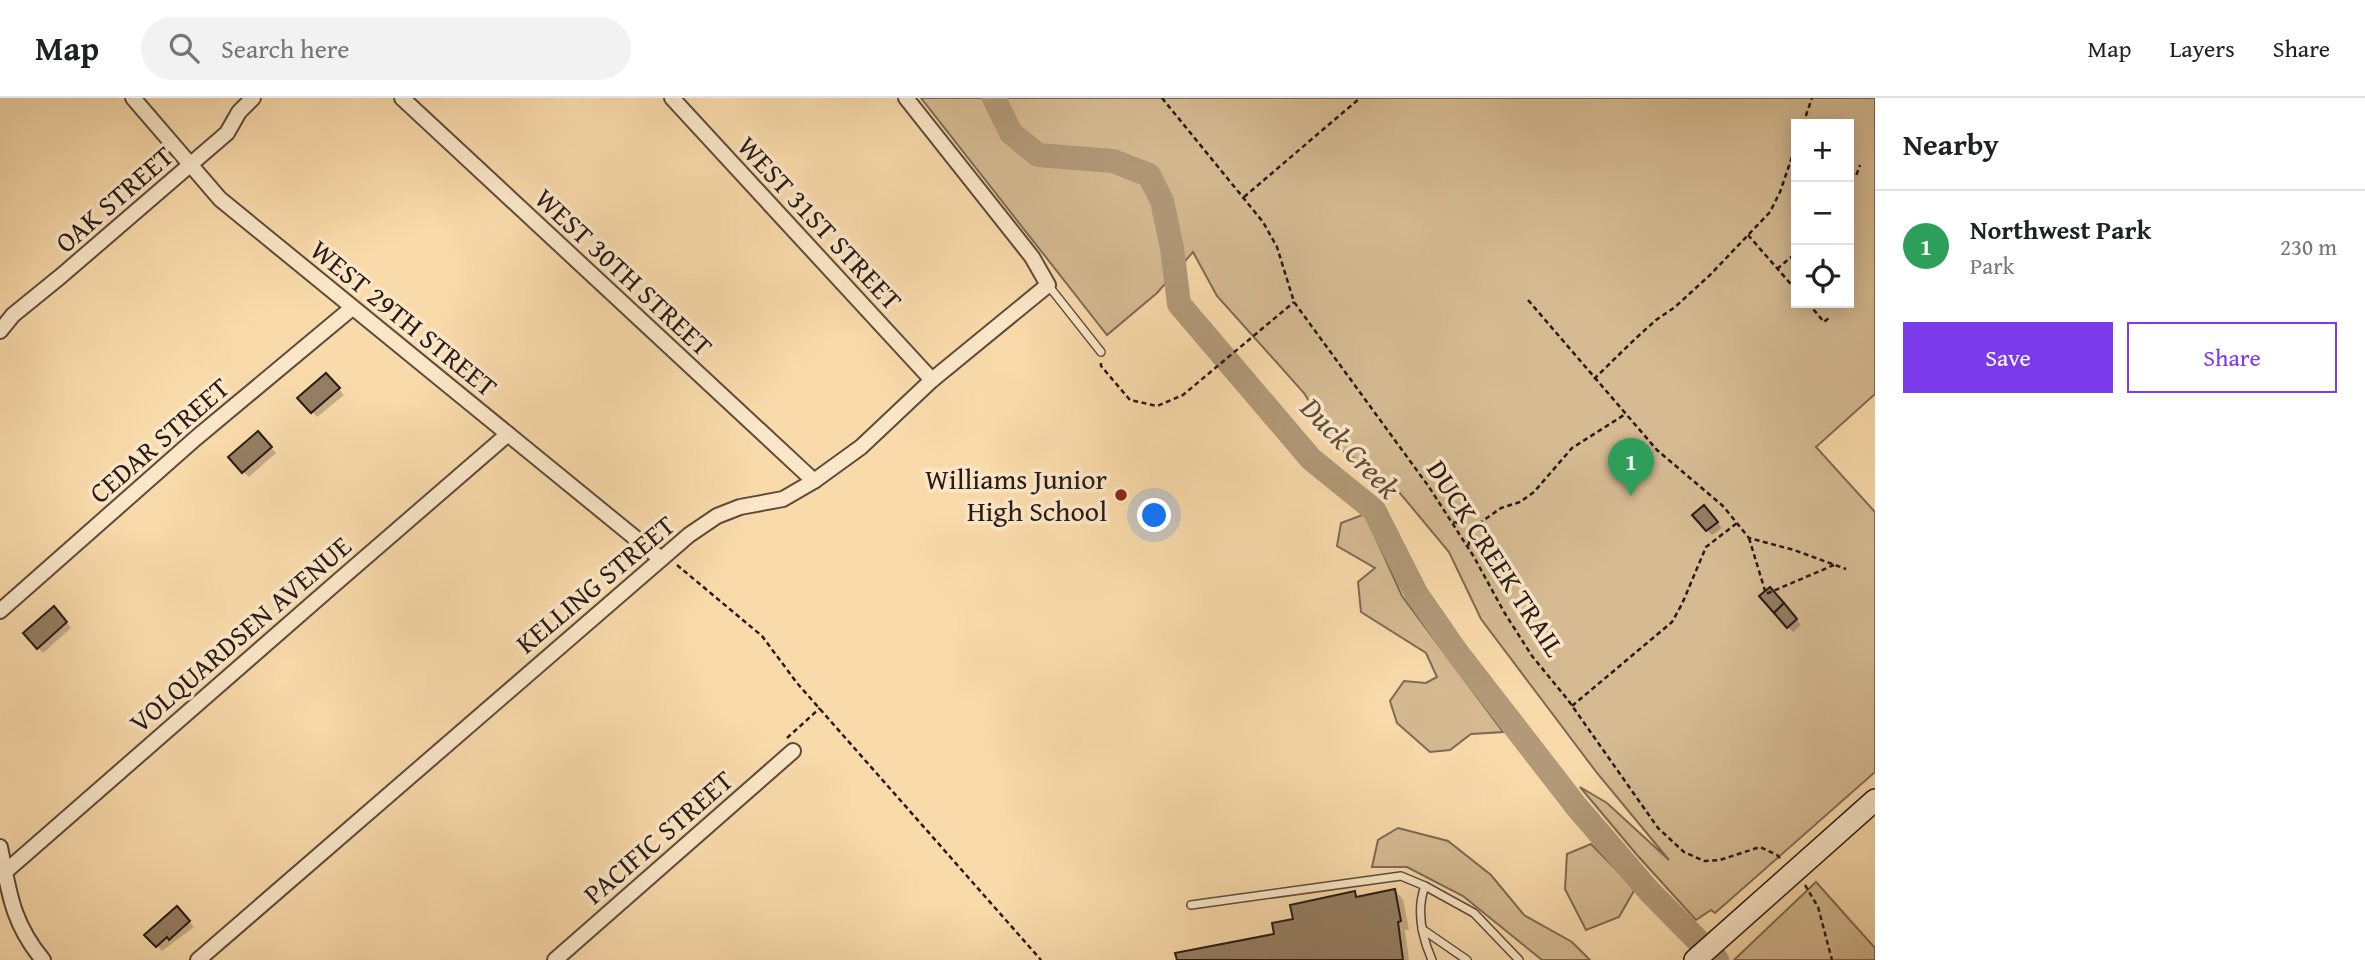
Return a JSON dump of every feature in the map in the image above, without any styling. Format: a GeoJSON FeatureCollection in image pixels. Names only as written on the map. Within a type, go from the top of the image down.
{"type":"FeatureCollection","features":[{"type":"Feature","properties":{"kind":"main road"},"geometry":{"type":"LineString","coordinates":[[1695,960],[1875,800]]}},
{"type":"Feature","properties":{"kind":"street","name":"WEST 29TH STREET"},"geometry":{"type":"LineString","coordinates":[[133,98],[220,199],[661,559]]}},
{"type":"Feature","properties":{"kind":"street","name":"OAK STREET"},"geometry":{"type":"LineString","coordinates":[[0,331],[13,315],[227,133],[239,112],[253,98]]}},
{"type":"Feature","properties":{"kind":"street","name":"WEST 30TH STREET"},"geometry":{"type":"LineString","coordinates":[[402,98],[814,481]]}},
{"type":"Feature","properties":{"kind":"street","name":"WEST 31ST STREET"},"geometry":{"type":"LineString","coordinates":[[672,98],[932,380]]}},
{"type":"Feature","properties":{"kind":"street"},"geometry":{"type":"LineString","coordinates":[[906,98],[1032,257],[1048,285]]}},
{"type":"Feature","properties":{"kind":"street","name":"KELLING STREET"},"geometry":{"type":"LineString","coordinates":[[198,960],[689,535],[717,516],[740,507],[783,499],[814,481],[860,447],[932,380],[1048,285]]}},
{"type":"Feature","properties":{"kind":"street","name":"CEDAR STREET"},"geometry":{"type":"LineString","coordinates":[[0,611],[196,438],[352,307]]}},
{"type":"Feature","properties":{"kind":"street","name":"VOLQUARDSEN AVENUE"},"geometry":{"type":"LineString","coordinates":[[5,872],[508,434]]}},
{"type":"Feature","properties":{"kind":"street","name":"PACIFIC STREET"},"geometry":{"type":"LineString","coordinates":[[555,960],[793,751]]}},
{"type":"Feature","properties":{"kind":"street"},"geometry":{"type":"LineString","coordinates":[[0,847],[17,920],[26,940],[43,960]]}},
{"type":"Feature","properties":{"kind":"lane"},"geometry":{"type":"LineString","coordinates":[[1048,285],[1101,352]]}},
{"type":"Feature","properties":{"kind":"lane"},"geometry":{"type":"LineString","coordinates":[[1191,905],[1401,876],[1474,913],[1519,960]]}},
{"type":"Feature","properties":{"kind":"lane"},"geometry":{"type":"LineString","coordinates":[[1425,886],[1420,900],[1422,928],[1432,960]]}},
{"type":"Feature","properties":{"kind":"lane"},"geometry":{"type":"LineString","coordinates":[[1422,928],[1467,960]]}},
{"type":"Feature","properties":{"kind":"path","name":"DUCK CREEK TRAIL"},"geometry":{"type":"LineString","coordinates":[[1162,98],[1264,222],[1277,247],[1294,302],[1429,487],[1468,546],[1532,656],[1572,706],[1658,828],[1684,852],[1704,861],[1720,860],[1760,847],[1777,855],[1806,887],[1818,906],[1832,960]]}},
{"type":"Feature","properties":{"kind":"path"},"geometry":{"type":"LineString","coordinates":[[1244,197],[1360,98]]}},
{"type":"Feature","properties":{"kind":"path"},"geometry":{"type":"LineString","coordinates":[[1805,119],[1812,98]]}},
{"type":"Feature","properties":{"kind":"path"},"geometry":{"type":"LineString","coordinates":[[1594,379],[1636,338],[1710,275],[1770,212],[1791,165]]}},
{"type":"Feature","properties":{"kind":"path"},"geometry":{"type":"LineString","coordinates":[[1854,175],[1860,165]]}},
{"type":"Feature","properties":{"kind":"path"},"geometry":{"type":"LineString","coordinates":[[1748,235],[1791,284]]}},
{"type":"Feature","properties":{"kind":"path"},"geometry":{"type":"LineString","coordinates":[[1777,269],[1791,257]]}},
{"type":"Feature","properties":{"kind":"path"},"geometry":{"type":"LineString","coordinates":[[1528,300],[1657,450],[1723,506],[1737,523],[1749,538],[1766,594],[1834,565]]}},
{"type":"Feature","properties":{"kind":"path"},"geometry":{"type":"LineString","coordinates":[[1101,352],[1101,366],[1130,400],[1157,405],[1183,395],[1294,302]]}},
{"type":"Feature","properties":{"kind":"path"},"geometry":{"type":"LineString","coordinates":[[1812,308],[1824,322],[1830,317]]}},
{"type":"Feature","properties":{"kind":"path"},"geometry":{"type":"LineString","coordinates":[[1468,546],[1474,527],[1500,508],[1520,502],[1534,492],[1572,448],[1626,414]]}},
{"type":"Feature","properties":{"kind":"path"},"geometry":{"type":"LineString","coordinates":[[1452,522],[1474,527]]}},
{"type":"Feature","properties":{"kind":"path"},"geometry":{"type":"LineString","coordinates":[[1572,706],[1672,622],[1706,547],[1737,523]]}},
{"type":"Feature","properties":{"kind":"path"},"geometry":{"type":"LineString","coordinates":[[1749,538],[1794,550],[1846,569]]}},
{"type":"Feature","properties":{"kind":"path"},"geometry":{"type":"LineString","coordinates":[[661,559],[673,562],[762,636],[797,683],[1041,960]]}},
{"type":"Feature","properties":{"kind":"path"},"geometry":{"type":"LineString","coordinates":[[793,751],[786,737],[820,708]]}},
{"type":"Feature","properties":{"kind":"shaded area"},"geometry":{"type":"Polygon","coordinates":[[[921,98],[1875,98],[1875,394],[1816,447],[1875,512],[1875,772],[1715,913],[1711,910],[1696,920],[1580,787],[1607,803],[1669,860],[1597,773],[1481,619],[1449,552],[1389,480],[1338,448],[1304,393],[1217,296],[1193,252],[1157,293],[1107,335],[921,98]]]}},
{"type":"Feature","properties":{"kind":"shaded area"},"geometry":{"type":"Polygon","coordinates":[[[1365,514],[1402,596],[1503,732],[1471,734],[1450,750],[1430,752],[1397,723],[1390,701],[1404,681],[1426,683],[1437,677],[1426,653],[1361,612],[1358,582],[1375,568],[1337,546],[1341,523],[1365,514]]]}},
{"type":"Feature","properties":{"kind":"shaded area"},"geometry":{"type":"Polygon","coordinates":[[[1398,828],[1448,841],[1491,875],[1524,915],[1572,942],[1590,960],[1542,960],[1463,896],[1407,867],[1372,867],[1378,840],[1398,828]]]}},
{"type":"Feature","properties":{"kind":"shaded area"},"geometry":{"type":"Polygon","coordinates":[[[1591,844],[1635,889],[1619,917],[1586,930],[1565,889],[1567,854],[1591,844]]]}},
{"type":"Feature","properties":{"kind":"shaded area"},"geometry":{"type":"Polygon","coordinates":[[[1816,882],[1875,948],[1875,960],[1734,960],[1816,882]]]}},
{"type":"Feature","properties":{"kind":"building"},"geometry":{"type":"Polygon","coordinates":[[[326,373],[340,388],[311,413],[297,398],[326,373]]]}},
{"type":"Feature","properties":{"kind":"building"},"geometry":{"type":"Polygon","coordinates":[[[258,431],[272,447],[242,473],[228,457],[258,431]]]}},
{"type":"Feature","properties":{"kind":"building"},"geometry":{"type":"Polygon","coordinates":[[[1704,505],[1718,522],[1706,531],[1692,515],[1704,505]]]}},
{"type":"Feature","properties":{"kind":"building"},"geometry":{"type":"Polygon","coordinates":[[[1770,587],[1784,603],[1774,613],[1759,596],[1770,587]]]}},
{"type":"Feature","properties":{"kind":"building"},"geometry":{"type":"Polygon","coordinates":[[[1784,603],[1797,619],[1787,628],[1774,613],[1784,603]]]}},
{"type":"Feature","properties":{"kind":"building"},"geometry":{"type":"Polygon","coordinates":[[[54,606],[67,622],[37,649],[23,633],[54,606]]]}},
{"type":"Feature","properties":{"kind":"building"},"geometry":{"type":"Polygon","coordinates":[[[1395,889],[1401,921],[1398,922],[1403,960],[1177,960],[1175,953],[1274,934],[1272,923],[1293,919],[1290,905],[1355,891],[1356,897],[1395,889]]]}},
{"type":"Feature","properties":{"kind":"building"},"geometry":{"type":"Polygon","coordinates":[[[177,906],[190,921],[169,940],[167,937],[156,947],[144,935],[177,906]]]}},
{"type":"Feature","properties":{"kind":"waterway","name":"Duck Creek"},"geometry":{"type":"LineString","coordinates":[[994,98],[1011,133],[1038,155],[1113,161],[1149,175],[1162,201],[1172,248],[1179,304],[1311,459],[1374,510],[1416,593],[1456,651],[1576,806],[1649,891],[1717,960]]}},
{"type":"Feature","properties":{"kind":"place","name":"Williams Junior High School"},"geometry":{"type":"Point","coordinates":[1121,495]}},
{"type":"Feature","properties":{"kind":"place","name":"Northwest Park"},"geometry":{"type":"Point","coordinates":[1631,496]}}]}
